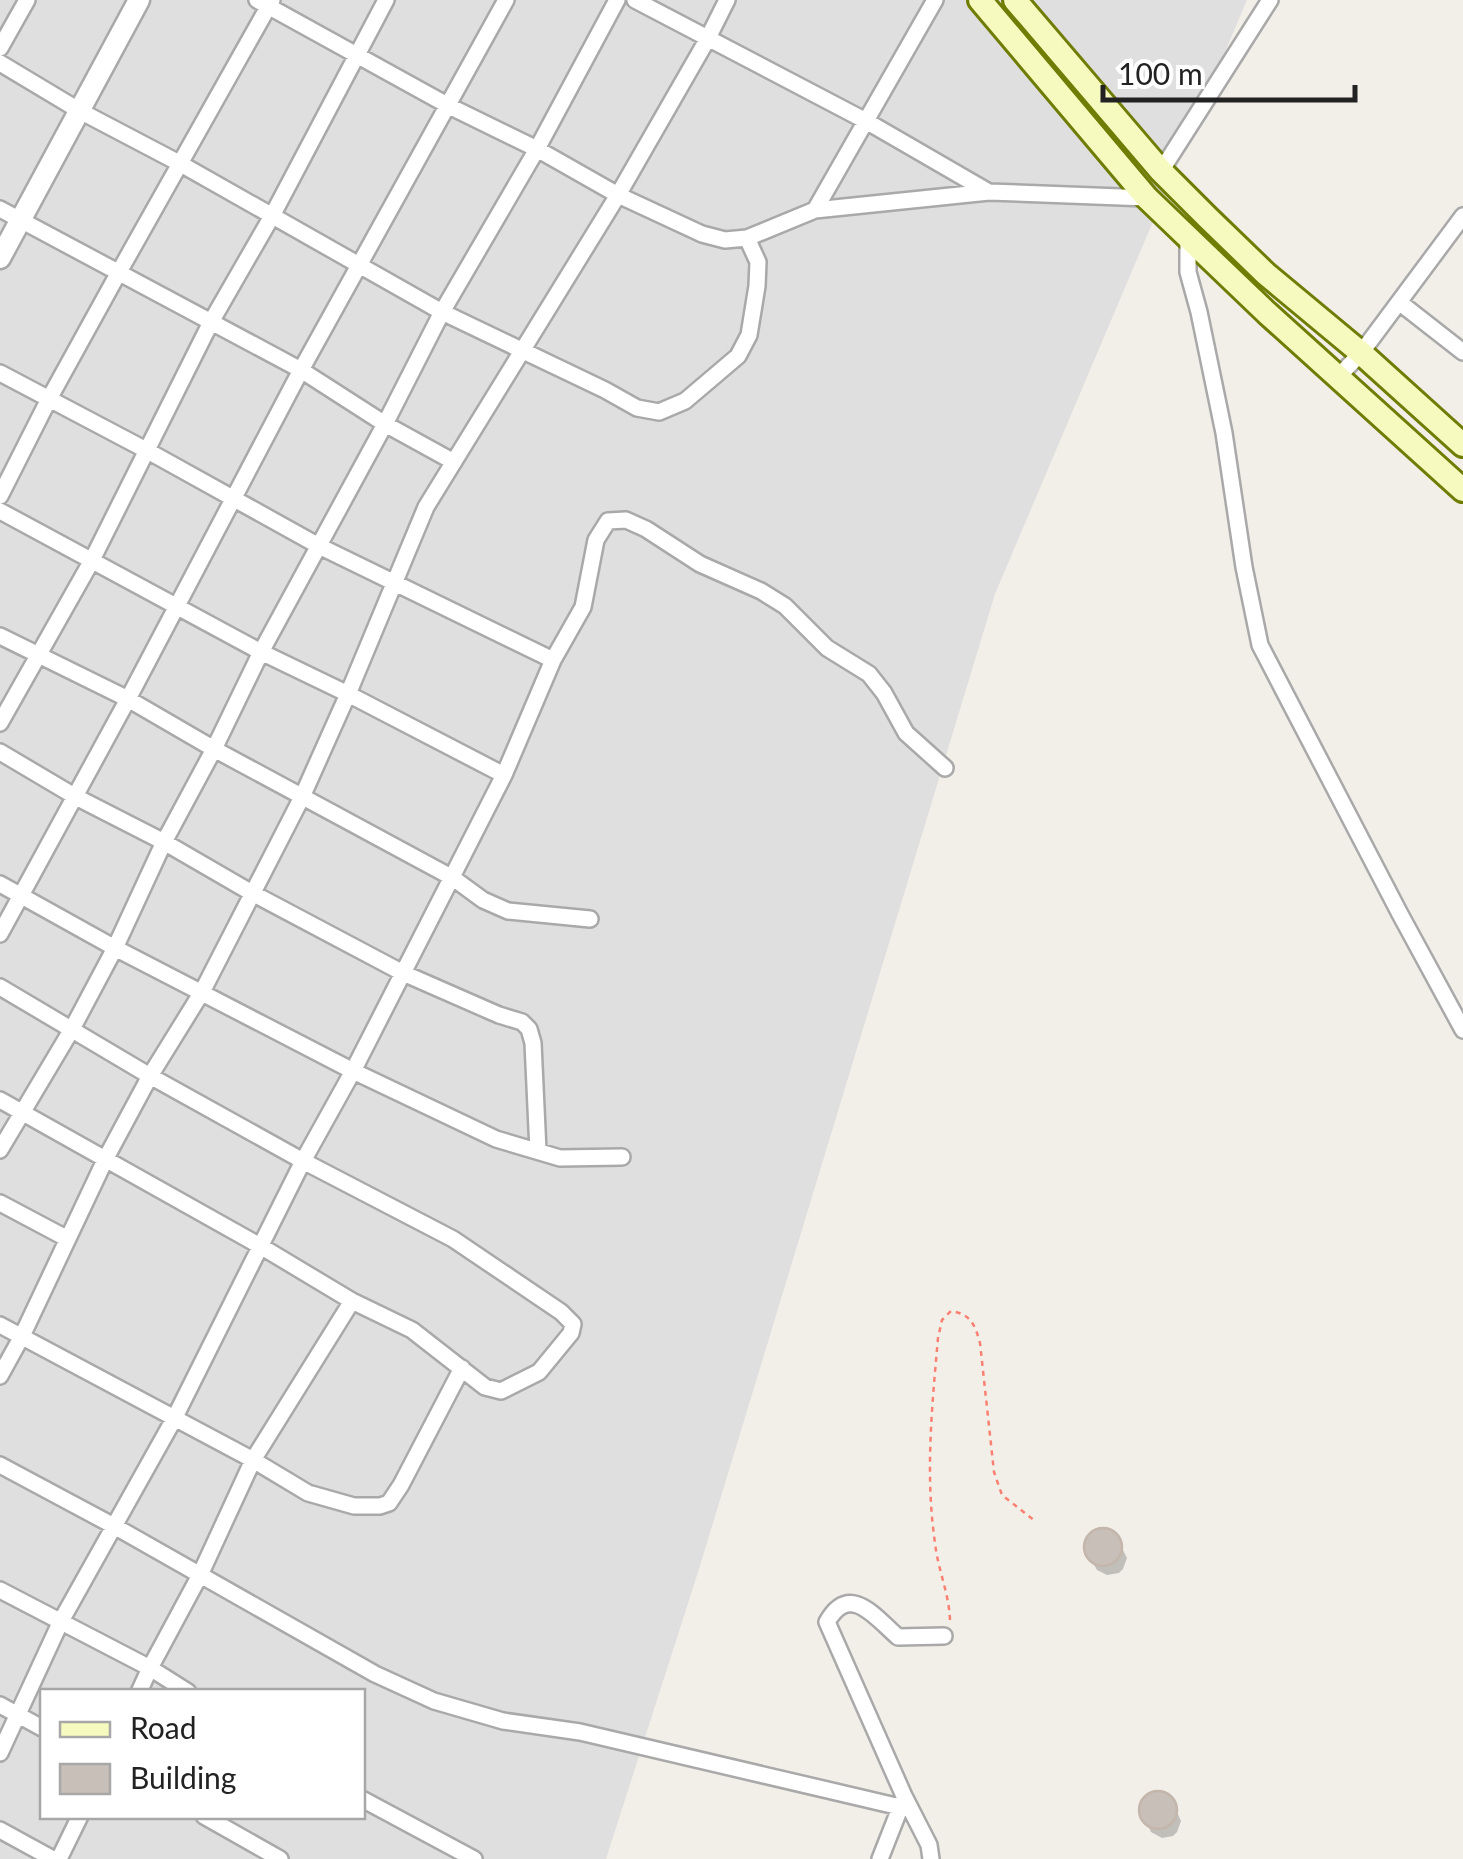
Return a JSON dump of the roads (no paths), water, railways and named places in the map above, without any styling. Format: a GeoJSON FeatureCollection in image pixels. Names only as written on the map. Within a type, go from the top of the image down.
{"type":"FeatureCollection","features":[{"type":"Feature","properties":{"kind":"main road"},"geometry":{"type":"LineString","coordinates":[[980,0],[1147,198],[1463,490]]}},
{"type":"Feature","properties":{"kind":"main road"},"geometry":{"type":"LineString","coordinates":[[1015,0],[1161,171],[1266,274],[1463,445]]}},
{"type":"Feature","properties":{"kind":"street"},"geometry":{"type":"LineString","coordinates":[[0,48],[27,0]]}},
{"type":"Feature","properties":{"kind":"street"},"geometry":{"type":"LineString","coordinates":[[0,258],[139,0]]}},
{"type":"Feature","properties":{"kind":"street"},"geometry":{"type":"LineString","coordinates":[[0,724],[91,562],[211,322],[386,0]]}},
{"type":"Feature","properties":{"kind":"street"},"geometry":{"type":"LineString","coordinates":[[0,934],[178,607],[301,370],[506,0]]}},
{"type":"Feature","properties":{"kind":"street"},"geometry":{"type":"LineString","coordinates":[[0,1150],[115,948],[260,652],[442,312],[618,0]]}},
{"type":"Feature","properties":{"kind":"street"},"geometry":{"type":"LineString","coordinates":[[635,0],[866,121],[989,192]]}},
{"type":"Feature","properties":{"kind":"street"},"geometry":{"type":"LineString","coordinates":[[0,1376],[106,1158],[202,992],[302,797],[426,507],[618,195],[727,0]]}},
{"type":"Feature","properties":{"kind":"street"},"geometry":{"type":"LineString","coordinates":[[815,210],[935,0]]}},
{"type":"Feature","properties":{"kind":"street"},"geometry":{"type":"LineString","coordinates":[[1161,171],[1270,0]]}},
{"type":"Feature","properties":{"kind":"street"},"geometry":{"type":"LineString","coordinates":[[0,496],[266,2],[448,106],[537,149],[618,195],[702,234],[725,240],[748,238],[815,210],[989,192],[1147,198]]}},
{"type":"Feature","properties":{"kind":"street"},"geometry":{"type":"LineString","coordinates":[[0,63],[442,312],[637,408],[659,412],[685,402],[738,356],[749,335],[758,286],[758,262],[748,238]]}},
{"type":"Feature","properties":{"kind":"street"},"geometry":{"type":"LineString","coordinates":[[0,209],[301,370],[454,462]]}},
{"type":"Feature","properties":{"kind":"street"},"geometry":{"type":"LineString","coordinates":[[1338,378],[1463,216]]}},
{"type":"Feature","properties":{"kind":"street"},"geometry":{"type":"LineString","coordinates":[[1188,238],[1188,272],[1224,432],[1260,645],[1463,1030]]}},
{"type":"Feature","properties":{"kind":"street"},"geometry":{"type":"LineString","coordinates":[[1398,302],[1462,349]]}},
{"type":"Feature","properties":{"kind":"street"},"geometry":{"type":"LineString","coordinates":[[0,373],[319,546],[553,660]]}},
{"type":"Feature","properties":{"kind":"street"},"geometry":{"type":"LineString","coordinates":[[0,512],[260,652],[504,775]]}},
{"type":"Feature","properties":{"kind":"street"},"geometry":{"type":"LineString","coordinates":[[0,1753],[61,1621],[174,1419],[504,775],[553,660],[583,607],[596,540],[608,521],[626,520],[646,529],[700,564],[785,606],[827,648],[869,674],[906,733],[945,768]]}},
{"type":"Feature","properties":{"kind":"street"},"geometry":{"type":"LineString","coordinates":[[0,636],[128,700],[453,878],[483,900],[508,911],[590,918]]}},
{"type":"Feature","properties":{"kind":"street"},"geometry":{"type":"LineString","coordinates":[[0,752],[76,798],[403,973],[499,1016],[522,1022],[533,1043],[538,1151]]}},
{"type":"Feature","properties":{"kind":"street"},"geometry":{"type":"LineString","coordinates":[[0,884],[352,1071],[496,1139],[560,1158],[622,1157]]}},
{"type":"Feature","properties":{"kind":"street"},"geometry":{"type":"LineString","coordinates":[[0,987],[150,1076],[452,1239],[561,1312],[573,1324],[571,1332],[539,1372],[502,1391],[485,1387],[412,1330],[352,1301],[262,1246],[0,1100]]}},
{"type":"Feature","properties":{"kind":"street"},"geometry":{"type":"LineString","coordinates":[[0,1204],[66,1238]]}},
{"type":"Feature","properties":{"kind":"street"},"geometry":{"type":"LineString","coordinates":[[140,1689],[200,1576],[253,1460],[352,1301]]}},
{"type":"Feature","properties":{"kind":"street"},"geometry":{"type":"LineString","coordinates":[[0,1325],[308,1493],[354,1506],[389,1503],[462,1368]]}},
{"type":"Feature","properties":{"kind":"street"},"geometry":{"type":"LineString","coordinates":[[0,1464],[375,1674],[434,1701],[503,1720],[580,1732],[902,1802]]}},
{"type":"Feature","properties":{"kind":"street"},"geometry":{"type":"LineString","coordinates":[[0,1590],[183,1689]]}},
{"type":"Feature","properties":{"kind":"street"},"geometry":{"type":"LineString","coordinates":[[930,1859],[929,1844],[902,1802],[828,1622],[834,1610],[853,1602],[898,1637],[944,1636]]}},
{"type":"Feature","properties":{"kind":"street"},"geometry":{"type":"LineString","coordinates":[[0,1705],[40,1727]]}},
{"type":"Feature","properties":{"kind":"street"},"geometry":{"type":"LineString","coordinates":[[365,1801],[474,1859]]}},
{"type":"Feature","properties":{"kind":"street"},"geometry":{"type":"LineString","coordinates":[[880,1859],[902,1802]]}},
{"type":"Feature","properties":{"kind":"street"},"geometry":{"type":"LineString","coordinates":[[0,1830],[56,1859],[78,1819]]}},
{"type":"Feature","properties":{"kind":"street"},"geometry":{"type":"LineString","coordinates":[[209,1819],[280,1859]]}}]}
